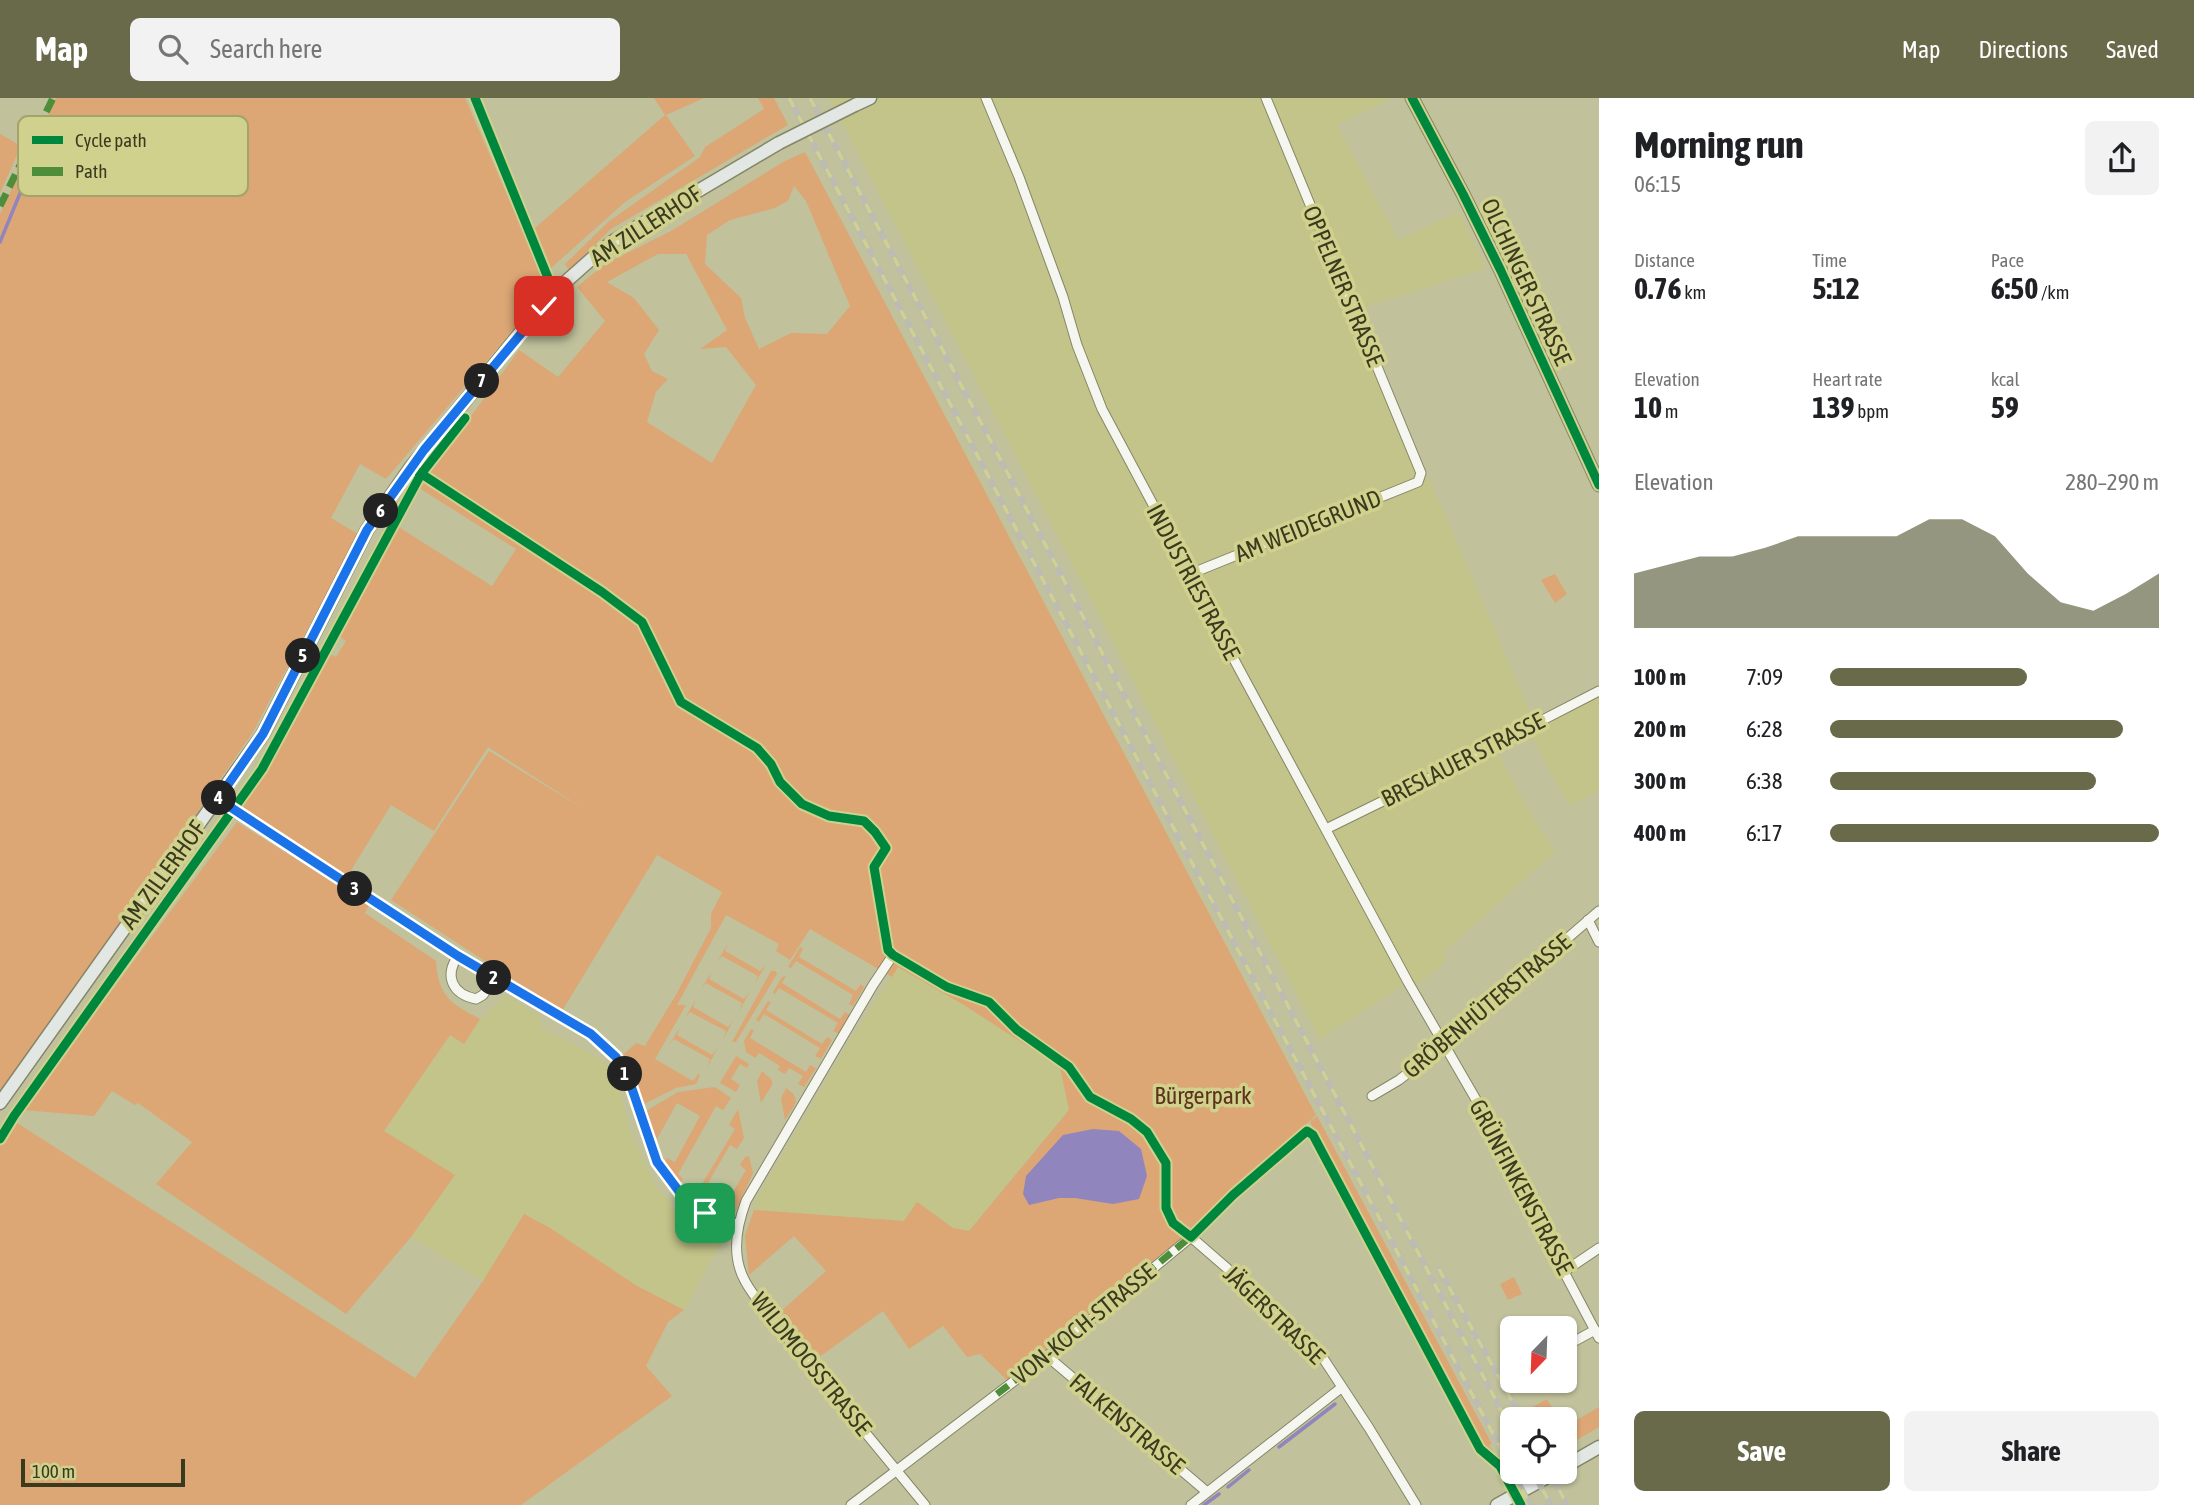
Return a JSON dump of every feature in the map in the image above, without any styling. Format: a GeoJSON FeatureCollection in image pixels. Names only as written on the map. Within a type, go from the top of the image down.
{"type":"FeatureCollection","features":[{"type":"Feature","properties":{"kind":"street"},"geometry":{"type":"LineString","coordinates":[[475,98],[553,293]]}},
{"type":"Feature","properties":{"kind":"street","name":"AM ZILLERHOF"},"geometry":{"type":"LineString","coordinates":[[0,1103],[263,734],[367,530],[424,450],[553,293],[615,240],[779,143],[870,98]]}},
{"type":"Feature","properties":{"kind":"street","name":"INDUSTRIESTRASSE"},"geometry":{"type":"LineString","coordinates":[[986,98],[1019,177],[1096,397],[1443,1046]]}},
{"type":"Feature","properties":{"kind":"street","name":"OPPELNER STRASSE"},"geometry":{"type":"LineString","coordinates":[[1266,98],[1421,473]]}},
{"type":"Feature","properties":{"kind":"street","name":"OLCHINGER STRASSE"},"geometry":{"type":"LineString","coordinates":[[1412,98],[1501,271],[1599,485]]}},
{"type":"Feature","properties":{"kind":"street","name":"AM WEIDEGRUND"},"geometry":{"type":"LineString","coordinates":[[1190,574],[1418,482],[1421,473]]}},
{"type":"Feature","properties":{"kind":"street","name":"BRESLAUER STRASSE"},"geometry":{"type":"LineString","coordinates":[[1326,829],[1599,691]]}},
{"type":"Feature","properties":{"kind":"street"},"geometry":{"type":"LineString","coordinates":[[218,799],[494,979],[591,1034],[616,1057],[629,1080],[657,1162],[668,1179],[681,1194],[705,1213],[718,1220],[738,1224]]}},
{"type":"Feature","properties":{"kind":"street","name":"GRÖBENHÜTERSTRASSE"},"geometry":{"type":"LineString","coordinates":[[1372,1097],[1443,1046],[1599,911]]}},
{"type":"Feature","properties":{"kind":"street"},"geometry":{"type":"LineString","coordinates":[[1588,920],[1599,942]]}},
{"type":"Feature","properties":{"kind":"street","name":"WILDMOOSSTRASSE"},"geometry":{"type":"LineString","coordinates":[[893,955],[751,1191],[738,1224],[739,1264],[743,1278],[793,1346],[840,1399],[925,1505]]}},
{"type":"Feature","properties":{"kind":"street"},"geometry":{"type":"LineString","coordinates":[[458,956],[452,964],[451,978],[454,987],[464,996],[475,999],[483,995],[494,979]]}},
{"type":"Feature","properties":{"kind":"street","name":"GRÜNFINKENSTRASSE"},"geometry":{"type":"LineString","coordinates":[[1443,1046],[1478,1103],[1597,1334],[1577,1342]]}},
{"type":"Feature","properties":{"kind":"street","name":"VON-KOCH-STRASSE"},"geometry":{"type":"LineString","coordinates":[[851,1505],[1047,1356],[1191,1237],[1233,1195],[1307,1131]]}},
{"type":"Feature","properties":{"kind":"street","name":"JÄGERSTRASSE"},"geometry":{"type":"LineString","coordinates":[[1191,1237],[1319,1352],[1416,1505]]}},
{"type":"Feature","properties":{"kind":"street"},"geometry":{"type":"LineString","coordinates":[[1565,1271],[1599,1248]]}},
{"type":"Feature","properties":{"kind":"street","name":"FALKENSTRASSE"},"geometry":{"type":"LineString","coordinates":[[1047,1356],[1207,1492]]}},
{"type":"Feature","properties":{"kind":"street"},"geometry":{"type":"LineString","coordinates":[[1191,1505],[1341,1388]]}},
{"type":"Feature","properties":{"kind":"street"},"geometry":{"type":"LineString","coordinates":[[1577,1460],[1599,1447]]}},
{"type":"Feature","properties":{"kind":"street"},"geometry":{"type":"LineString","coordinates":[[1497,1505],[1535,1484]]}},
{"type":"Feature","properties":{"kind":"shaded area"},"geometry":{"type":"Polygon","coordinates":[[[829,98],[1392,98],[1337,125],[1398,240],[1459,212],[1486,268],[1354,311],[1421,473],[1430,480],[1535,724],[1599,690],[1599,791],[1569,806],[1527,729],[1494,745],[1529,811],[1555,852],[1443,953],[1447,960],[1412,990],[1407,983],[1320,1039],[829,98]]]}},
{"type":"Feature","properties":{"kind":"shaded area"},"geometry":{"type":"Polygon","coordinates":[[[898,967],[964,1005],[1060,1067],[1069,1109],[969,1231],[953,1228],[918,1202],[904,1221],[754,1210],[759,1195],[851,1039],[898,967]]]}},
{"type":"Feature","properties":{"kind":"shaded area"},"geometry":{"type":"Polygon","coordinates":[[[507,995],[539,1016],[542,1028],[596,1056],[618,1074],[623,1087],[621,1095],[630,1132],[656,1187],[672,1204],[674,1213],[698,1229],[713,1227],[722,1241],[684,1310],[637,1286],[524,1214],[483,1281],[411,1237],[455,1175],[384,1132],[450,1035],[480,1019],[507,995]]]}},
{"type":"Feature","properties":{"kind":"shaded area"},"geometry":{"type":"Polygon","coordinates":[[[1093,1129],[1119,1131],[1141,1149],[1147,1176],[1139,1199],[1113,1204],[1059,1198],[1029,1205],[1023,1194],[1026,1176],[1063,1135],[1093,1129]]]}},
{"type":"Feature","properties":{"kind":"green space"},"geometry":{"type":"Polygon","coordinates":[[[56,98],[465,98],[548,289],[386,479],[360,464],[331,518],[358,534],[253,732],[0,1097],[0,214],[18,177],[18,196],[248,196],[248,116],[47,116],[56,98]]]}},
{"type":"Feature","properties":{"kind":"green space"},"geometry":{"type":"Polygon","coordinates":[[[654,98],[704,98],[666,115],[695,156],[625,202],[551,268],[535,228],[665,115],[654,98]]]}},
{"type":"Feature","properties":{"kind":"green space"},"geometry":{"type":"Polygon","coordinates":[[[758,98],[774,98],[788,125],[611,229],[569,270],[565,264],[608,222],[700,157],[705,147],[764,109],[758,98]]]}},
{"type":"Feature","properties":{"kind":"green space"},"geometry":{"type":"Polygon","coordinates":[[[0,134],[18,144],[18,153],[0,193],[0,134]]]}},
{"type":"Feature","properties":{"kind":"green space","name":"Bürgerpark"},"geometry":{"type":"Polygon","coordinates":[[[805,152],[1316,1115],[1128,1287],[1008,1381],[980,1354],[967,1357],[943,1326],[909,1349],[883,1311],[815,1360],[778,1314],[826,1271],[794,1236],[749,1275],[745,1236],[754,1210],[904,1221],[917,1202],[953,1228],[969,1231],[1069,1110],[1060,1067],[964,1005],[898,967],[892,977],[810,929],[790,960],[776,951],[779,944],[726,915],[677,1005],[686,1005],[655,1059],[693,1081],[700,1075],[696,1084],[676,1088],[644,1104],[623,1055],[636,1043],[645,1046],[711,928],[711,914],[722,892],[657,855],[562,1011],[391,900],[489,751],[587,811],[488,747],[434,831],[391,805],[347,877],[241,807],[270,764],[328,653],[336,657],[346,641],[338,635],[397,526],[492,586],[516,549],[419,488],[519,350],[558,377],[605,321],[577,287],[605,264],[671,231],[783,162],[805,152]],[[794,186],[788,201],[775,208],[730,220],[707,235],[705,264],[741,298],[745,318],[759,349],[791,333],[827,334],[850,306],[806,201],[794,186]],[[658,254],[607,282],[634,298],[659,330],[644,354],[652,371],[668,379],[656,392],[647,422],[712,463],[756,385],[726,347],[700,349],[727,330],[686,254],[658,254]]]}},
{"type":"Feature","properties":{"kind":"green space"},"geometry":{"type":"Polygon","coordinates":[[[1555,574],[1567,594],[1555,603],[1541,580],[1555,574]]]}},
{"type":"Feature","properties":{"kind":"green space"},"geometry":{"type":"Polygon","coordinates":[[[237,822],[369,905],[365,913],[436,961],[440,983],[448,998],[480,1019],[464,1044],[450,1035],[384,1131],[455,1175],[411,1237],[346,1314],[156,1184],[192,1142],[138,1103],[135,1105],[112,1091],[94,1116],[23,1110],[237,822]]]}},
{"type":"Feature","properties":{"kind":"green space"},"geometry":{"type":"Polygon","coordinates":[[[728,943],[725,951],[760,971],[766,965],[755,983],[758,976],[722,956],[717,962],[728,943]]]}},
{"type":"Feature","properties":{"kind":"green space"},"geometry":{"type":"Polygon","coordinates":[[[800,947],[803,949],[799,957],[856,991],[861,984],[864,987],[853,1006],[849,1004],[853,995],[796,961],[791,968],[788,967],[800,947]]]}},
{"type":"Feature","properties":{"kind":"green space"},"geometry":{"type":"Polygon","coordinates":[[[712,971],[709,979],[744,999],[750,992],[739,1011],[742,1003],[706,983],[701,989],[712,971]]]}},
{"type":"Feature","properties":{"kind":"green space"},"geometry":{"type":"Polygon","coordinates":[[[771,971],[776,971],[777,974],[736,1042],[732,1042],[771,971]]]}},
{"type":"Feature","properties":{"kind":"green space"},"geometry":{"type":"Polygon","coordinates":[[[786,976],[782,983],[840,1019],[845,1012],[850,1015],[839,1034],[833,1031],[838,1023],[779,988],[774,995],[773,992],[782,977],[786,976]]]}},
{"type":"Feature","properties":{"kind":"green space"},"geometry":{"type":"Polygon","coordinates":[[[696,999],[693,1007],[728,1027],[733,1021],[723,1039],[726,1031],[690,1012],[685,1018],[696,999]]]}},
{"type":"Feature","properties":{"kind":"green space"},"geometry":{"type":"Polygon","coordinates":[[[768,1001],[771,1002],[766,1010],[822,1044],[827,1037],[832,1040],[821,1059],[815,1056],[820,1048],[764,1014],[759,1022],[756,1020],[768,1001]]]}},
{"type":"Feature","properties":{"kind":"green space"},"geometry":{"type":"Polygon","coordinates":[[[680,1027],[677,1035],[712,1055],[718,1048],[707,1067],[710,1059],[674,1039],[669,1045],[680,1027]]]}},
{"type":"Feature","properties":{"kind":"green space"},"geometry":{"type":"Polygon","coordinates":[[[751,1029],[754,1030],[750,1038],[806,1072],[810,1065],[816,1068],[804,1087],[798,1084],[803,1076],[789,1068],[785,1074],[778,1070],[780,1066],[759,1053],[755,1058],[746,1052],[744,1041],[751,1029]]]}},
{"type":"Feature","properties":{"kind":"green space"},"geometry":{"type":"Polygon","coordinates":[[[736,1056],[749,1064],[747,1068],[740,1064],[731,1079],[740,1085],[736,1092],[720,1083],[736,1056]]]}},
{"type":"Feature","properties":{"kind":"green space"},"geometry":{"type":"Polygon","coordinates":[[[762,1071],[772,1080],[772,1085],[761,1103],[757,1081],[762,1071]]]}},
{"type":"Feature","properties":{"kind":"green space"},"geometry":{"type":"Polygon","coordinates":[[[715,1087],[731,1098],[723,1110],[716,1106],[678,1174],[683,1179],[677,1185],[663,1165],[667,1158],[675,1162],[700,1116],[677,1103],[653,1146],[644,1116],[646,1111],[678,1092],[715,1087]]]}},
{"type":"Feature","properties":{"kind":"green space"},"geometry":{"type":"Polygon","coordinates":[[[786,1088],[796,1099],[785,1120],[781,1098],[786,1088]]]}},
{"type":"Feature","properties":{"kind":"green space"},"geometry":{"type":"Polygon","coordinates":[[[738,1109],[744,1138],[737,1149],[730,1145],[701,1195],[707,1200],[705,1205],[701,1206],[686,1195],[692,1186],[699,1189],[735,1129],[729,1125],[738,1109]]]}},
{"type":"Feature","properties":{"kind":"green space"},"geometry":{"type":"Polygon","coordinates":[[[1317,1116],[1500,1463],[1484,1451],[1310,1122],[1317,1116]]]}},
{"type":"Feature","properties":{"kind":"green space"},"geometry":{"type":"Polygon","coordinates":[[[14,1121],[415,1378],[483,1281],[524,1214],[550,1228],[637,1286],[684,1310],[668,1322],[646,1366],[672,1396],[521,1505],[0,1505],[0,1144],[14,1121]]]}},
{"type":"Feature","properties":{"kind":"green space"},"geometry":{"type":"Polygon","coordinates":[[[749,1156],[753,1173],[734,1215],[727,1219],[712,1213],[717,1206],[723,1209],[746,1170],[740,1165],[745,1157],[749,1156]]]}},
{"type":"Feature","properties":{"kind":"green space"},"geometry":{"type":"Polygon","coordinates":[[[1514,1277],[1522,1294],[1508,1300],[1500,1284],[1514,1277]]]}},
{"type":"Feature","properties":{"kind":"green space"},"geometry":{"type":"Polygon","coordinates":[[[1547,1399],[1552,1407],[1532,1407],[1547,1399]]]}},
{"type":"Feature","properties":{"kind":"green space"},"geometry":{"type":"Polygon","coordinates":[[[1599,1407],[1599,1427],[1577,1440],[1577,1420],[1599,1407]]]}},
{"type":"Feature","properties":{"kind":"waterway"},"geometry":{"type":"LineString","coordinates":[[0,242],[19,196]]}},
{"type":"Feature","properties":{"kind":"waterway"},"geometry":{"type":"LineString","coordinates":[[1279,1447],[1335,1404]]}},
{"type":"Feature","properties":{"kind":"waterway"},"geometry":{"type":"LineString","coordinates":[[1228,1487],[1249,1470]]}},
{"type":"Feature","properties":{"kind":"waterway"},"geometry":{"type":"LineString","coordinates":[[1204,1505],[1219,1494]]}},
{"type":"Feature","properties":{"kind":"railway"},"geometry":{"type":"LineString","coordinates":[[789,98],[1500,1447]]}},
{"type":"Feature","properties":{"kind":"railway"},"geometry":{"type":"LineString","coordinates":[[810,98],[1500,1408]]}},
{"type":"Feature","properties":{"kind":"railway"},"geometry":{"type":"LineString","coordinates":[[1439,1269],[1515,1407]]}},
{"type":"Feature","properties":{"kind":"railway"},"geometry":{"type":"LineString","coordinates":[[1519,1484],[1530,1505]]}},
{"type":"Feature","properties":{"kind":"railway"},"geometry":{"type":"LineString","coordinates":[[1540,1484],[1551,1505]]}},
{"type":"Feature","properties":{"kind":"railway"},"geometry":{"type":"LineString","coordinates":[[1556,1484],[1567,1505]]}},
{"type":"Feature","properties":{"kind":"marked path"},"geometry":{"type":"LineString","coordinates":[[44,116],[53,98]]}},
{"type":"Feature","properties":{"kind":"marked path"},"geometry":{"type":"LineString","coordinates":[[0,206],[18,169]]}},
{"type":"Feature","properties":{"kind":"marked path"},"geometry":{"type":"LineString","coordinates":[[997,1394],[1195,1233]]}},
{"type":"Feature","properties":{"kind":"cycle path"},"geometry":{"type":"LineString","coordinates":[[475,98],[557,300],[555,302]]}},
{"type":"Feature","properties":{"kind":"cycle path"},"geometry":{"type":"LineString","coordinates":[[1412,98],[1501,271],[1599,485]]}},
{"type":"Feature","properties":{"kind":"cycle path"},"geometry":{"type":"LineString","coordinates":[[553,293],[411,467],[602,592],[642,622],[681,702],[757,748],[771,764],[780,782],[802,804],[829,816],[864,821],[886,848],[874,867],[888,950],[947,987],[989,1002],[1017,1030],[1069,1067],[1090,1097],[1131,1119],[1147,1132],[1166,1163],[1166,1208],[1173,1223],[1191,1237],[1233,1195],[1307,1131],[1313,1135],[1480,1449],[1500,1466],[1521,1505]]}},
{"type":"Feature","properties":{"kind":"cycle path"},"geometry":{"type":"LineString","coordinates":[[0,1139],[262,769],[421,474],[465,418]]}},
{"type":"Feature","properties":{"kind":"route"},"geometry":{"type":"LineString","coordinates":[[544,306],[424,450],[367,530],[263,734],[218,799],[494,979],[591,1034],[616,1057],[629,1080],[657,1162],[681,1194],[705,1213]]}}]}
